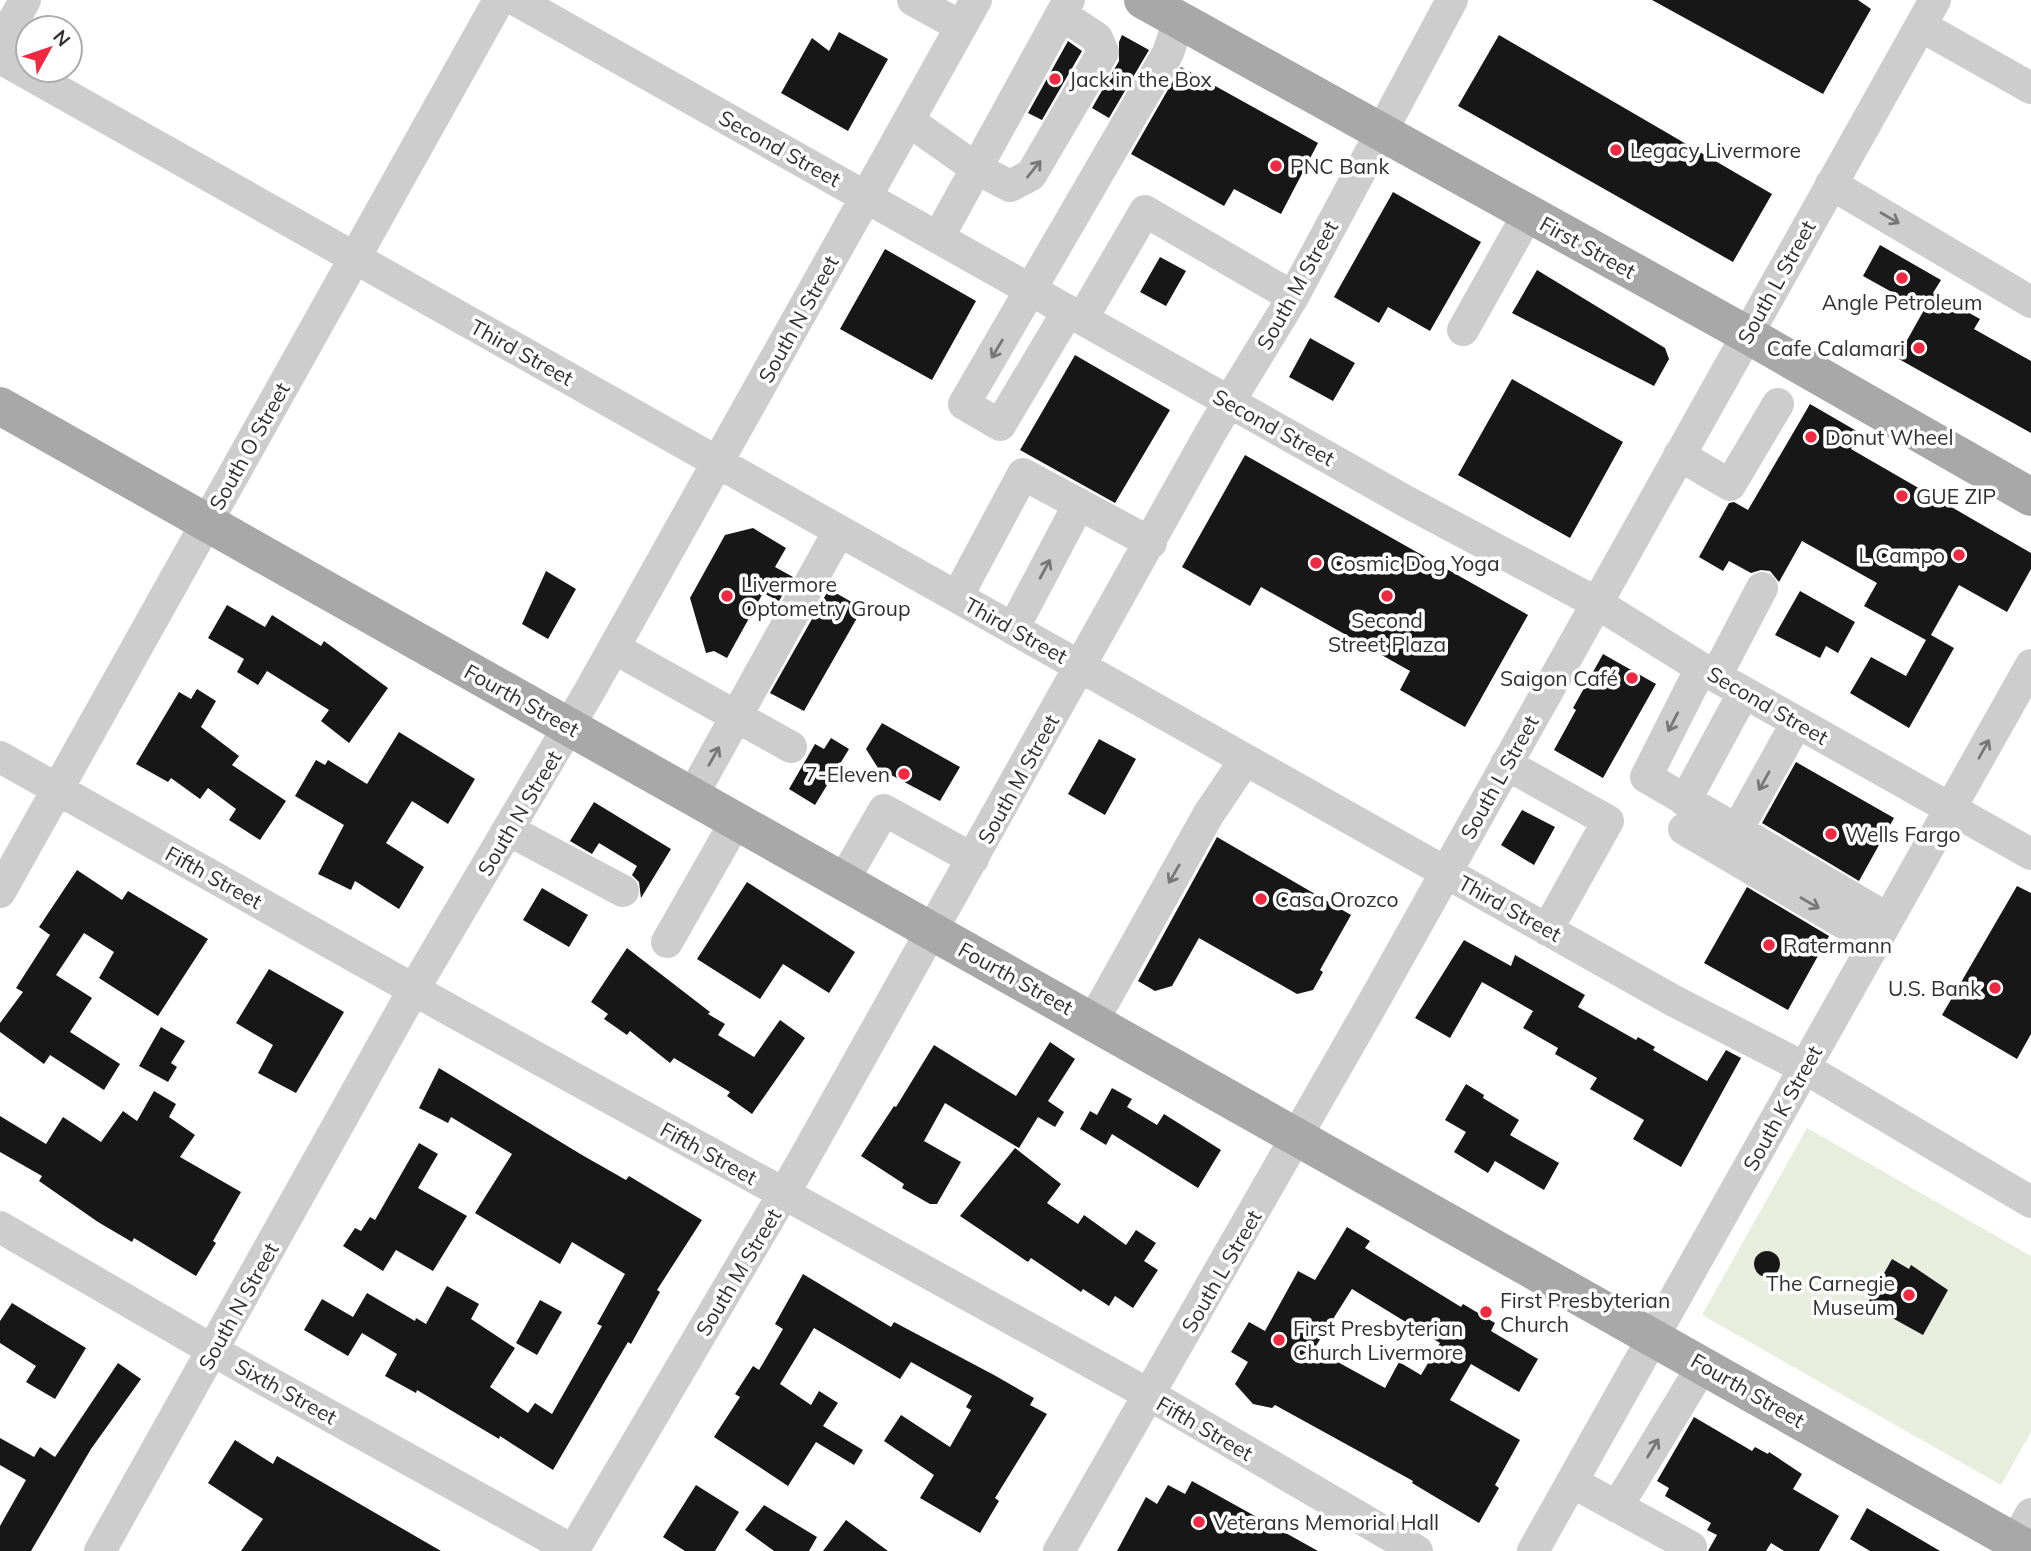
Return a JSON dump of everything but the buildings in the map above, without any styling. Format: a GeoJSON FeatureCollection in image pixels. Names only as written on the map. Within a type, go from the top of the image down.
{"type":"FeatureCollection","features":[{"type":"Feature","properties":{"kind":"main road","name":"First Street"},"geometry":{"type":"LineString","coordinates":[[1143,0],[1746,334],[2031,497]]}},
{"type":"Feature","properties":{"kind":"main road","name":"Fourth Street"},"geometry":{"type":"LineString","coordinates":[[0,406],[1654,1338],[2022,1539]]}},
{"type":"Feature","properties":{"kind":"street"},"geometry":{"type":"LineString","coordinates":[[0,45],[25,0]]}},
{"type":"Feature","properties":{"kind":"street","name":"South O Street"},"geometry":{"type":"LineString","coordinates":[[0,892],[499,0]]}},
{"type":"Feature","properties":{"kind":"street","name":"Second Street"},"geometry":{"type":"LineString","coordinates":[[516,0],[1430,515],[1595,602],[1708,672],[2031,854]]}},
{"type":"Feature","properties":{"kind":"street"},"geometry":{"type":"LineString","coordinates":[[913,0],[968,13]]}},
{"type":"Feature","properties":{"kind":"street","name":"South M Street"},"geometry":{"type":"LineString","coordinates":[[573,1551],[784,1195],[1150,543],[1293,297],[1452,0]]}},
{"type":"Feature","properties":{"kind":"street"},"geometry":{"type":"LineString","coordinates":[[909,121],[976,169],[1010,187],[1031,175],[1103,52],[1091,33],[1065,7],[976,169],[938,238]]}},
{"type":"Feature","properties":{"kind":"street","name":"South N Street"},"geometry":{"type":"LineString","coordinates":[[100,1551],[414,989],[570,727],[968,13]]}},
{"type":"Feature","properties":{"kind":"street"},"geometry":{"type":"LineString","coordinates":[[1928,13],[2031,88]]}},
{"type":"Feature","properties":{"kind":"street","name":"South L Street"},"geometry":{"type":"LineString","coordinates":[[1059,1551],[1297,1137],[1928,13]]}},
{"type":"Feature","properties":{"kind":"street"},"geometry":{"type":"LineString","coordinates":[[1179,20],[1168,53],[964,404],[1000,425],[1145,211],[1293,297]]}},
{"type":"Feature","properties":{"kind":"street","name":"Third Street"},"geometry":{"type":"LineString","coordinates":[[0,58],[1547,930],[1674,1001],[1803,1067],[2031,1202]]}},
{"type":"Feature","properties":{"kind":"street"},"geometry":{"type":"LineString","coordinates":[[1831,184],[2031,302]]}},
{"type":"Feature","properties":{"kind":"street"},"geometry":{"type":"LineString","coordinates":[[1463,330],[1528,214]]}},
{"type":"Feature","properties":{"kind":"street"},"geometry":{"type":"LineString","coordinates":[[1679,455],[1730,485],[1778,404]]}},
{"type":"Feature","properties":{"kind":"street"},"geometry":{"type":"LineString","coordinates":[[957,597],[1023,474],[1150,543]]}},
{"type":"Feature","properties":{"kind":"street"},"geometry":{"type":"LineString","coordinates":[[1013,629],[1079,504]]}},
{"type":"Feature","properties":{"kind":"street"},"geometry":{"type":"LineString","coordinates":[[692,796],[839,531]]}},
{"type":"Feature","properties":{"kind":"street"},"geometry":{"type":"LineString","coordinates":[[1762,588],[1646,777],[1685,815],[1751,869],[1882,930]]}},
{"type":"Feature","properties":{"kind":"street"},"geometry":{"type":"LineString","coordinates":[[614,648],[791,747]]}},
{"type":"Feature","properties":{"kind":"street","name":"South K Street"},"geometry":{"type":"LineString","coordinates":[[1534,1551],[1803,1067],[2031,665]]}},
{"type":"Feature","properties":{"kind":"street"},"geometry":{"type":"LineString","coordinates":[[1685,815],[1744,692]]}},
{"type":"Feature","properties":{"kind":"street"},"geometry":{"type":"LineString","coordinates":[[1737,830],[1797,722]]}},
{"type":"Feature","properties":{"kind":"street","name":"Fifth Street"},"geometry":{"type":"LineString","coordinates":[[0,757],[784,1195],[1150,1395],[1417,1551]]}},
{"type":"Feature","properties":{"kind":"street"},"geometry":{"type":"LineString","coordinates":[[1093,1021],[1208,815],[1245,760]]}},
{"type":"Feature","properties":{"kind":"street"},"geometry":{"type":"LineString","coordinates":[[1506,764],[1608,821],[1547,930]]}},
{"type":"Feature","properties":{"kind":"street"},"geometry":{"type":"LineString","coordinates":[[844,881],[884,810],[973,859]]}},
{"type":"Feature","properties":{"kind":"street"},"geometry":{"type":"LineString","coordinates":[[1685,815],[1737,830],[1882,930]]}},
{"type":"Feature","properties":{"kind":"street"},"geometry":{"type":"LineString","coordinates":[[667,942],[736,821]]}},
{"type":"Feature","properties":{"kind":"street"},"geometry":{"type":"LineString","coordinates":[[508,830],[623,891]]}},
{"type":"Feature","properties":{"kind":"street","name":"Sixth Street"},"geometry":{"type":"LineString","coordinates":[[0,1227],[213,1350],[573,1551]]}},
{"type":"Feature","properties":{"kind":"street"},"geometry":{"type":"LineString","coordinates":[[1617,1507],[1703,1365]]}},
{"type":"Feature","properties":{"kind":"street"},"geometry":{"type":"LineString","coordinates":[[1572,1482],[1691,1547]]}},
{"type":"Feature","properties":{"kind":"green space"},"geometry":{"type":"Polygon","coordinates":[[[1807,1128],[2031,1256],[2031,1432],[2001,1485],[1702,1315],[1807,1128]]]}},
{"type":"Feature","properties":{"kind":"place","name":"Jack in the Box"},"geometry":{"type":"Point","coordinates":[1055,79]}},
{"type":"Feature","properties":{"kind":"place","name":"Legacy Livermore"},"geometry":{"type":"Point","coordinates":[1616,150]}},
{"type":"Feature","properties":{"kind":"place","name":"PNC Bank"},"geometry":{"type":"Point","coordinates":[1276,166]}},
{"type":"Feature","properties":{"kind":"place","name":"Angle Petroleum"},"geometry":{"type":"Point","coordinates":[1902,278]}},
{"type":"Feature","properties":{"kind":"place","name":"Cafe Calamari"},"geometry":{"type":"Point","coordinates":[1919,348]}},
{"type":"Feature","properties":{"kind":"place","name":"Donut Wheel"},"geometry":{"type":"Point","coordinates":[1811,437]}},
{"type":"Feature","properties":{"kind":"place","name":"GUE ZIP"},"geometry":{"type":"Point","coordinates":[1902,496]}},
{"type":"Feature","properties":{"kind":"place","name":"L Campo"},"geometry":{"type":"Point","coordinates":[1959,555]}},
{"type":"Feature","properties":{"kind":"place","name":"Cosmic Dog Yoga"},"geometry":{"type":"Point","coordinates":[1316,563]}},
{"type":"Feature","properties":{"kind":"place","name":"Livermore Optometry Group"},"geometry":{"type":"Point","coordinates":[727,596]}},
{"type":"Feature","properties":{"kind":"place","name":"Second Street Plaza"},"geometry":{"type":"Point","coordinates":[1387,596]}},
{"type":"Feature","properties":{"kind":"place","name":"Saigon Café"},"geometry":{"type":"Point","coordinates":[1632,678]}},
{"type":"Feature","properties":{"kind":"place","name":"7-Eleven"},"geometry":{"type":"Point","coordinates":[904,774]}},
{"type":"Feature","properties":{"kind":"place","name":"Wells Fargo"},"geometry":{"type":"Point","coordinates":[1831,834]}},
{"type":"Feature","properties":{"kind":"place","name":"Casa Orozco"},"geometry":{"type":"Point","coordinates":[1261,899]}},
{"type":"Feature","properties":{"kind":"place","name":"Ratermann"},"geometry":{"type":"Point","coordinates":[1769,945]}},
{"type":"Feature","properties":{"kind":"place","name":"U.S. Bank"},"geometry":{"type":"Point","coordinates":[1995,988]}},
{"type":"Feature","properties":{"kind":"place","name":"The Carnegie Museum"},"geometry":{"type":"Point","coordinates":[1909,1295]}},
{"type":"Feature","properties":{"kind":"place","name":"First Presbyterian Church"},"geometry":{"type":"Point","coordinates":[1486,1312]}},
{"type":"Feature","properties":{"kind":"place","name":"First Presbyterian Church Livermore"},"geometry":{"type":"Point","coordinates":[1279,1340]}},
{"type":"Feature","properties":{"kind":"place","name":"Veterans Memorial Hall"},"geometry":{"type":"Point","coordinates":[1199,1522]}}]}
